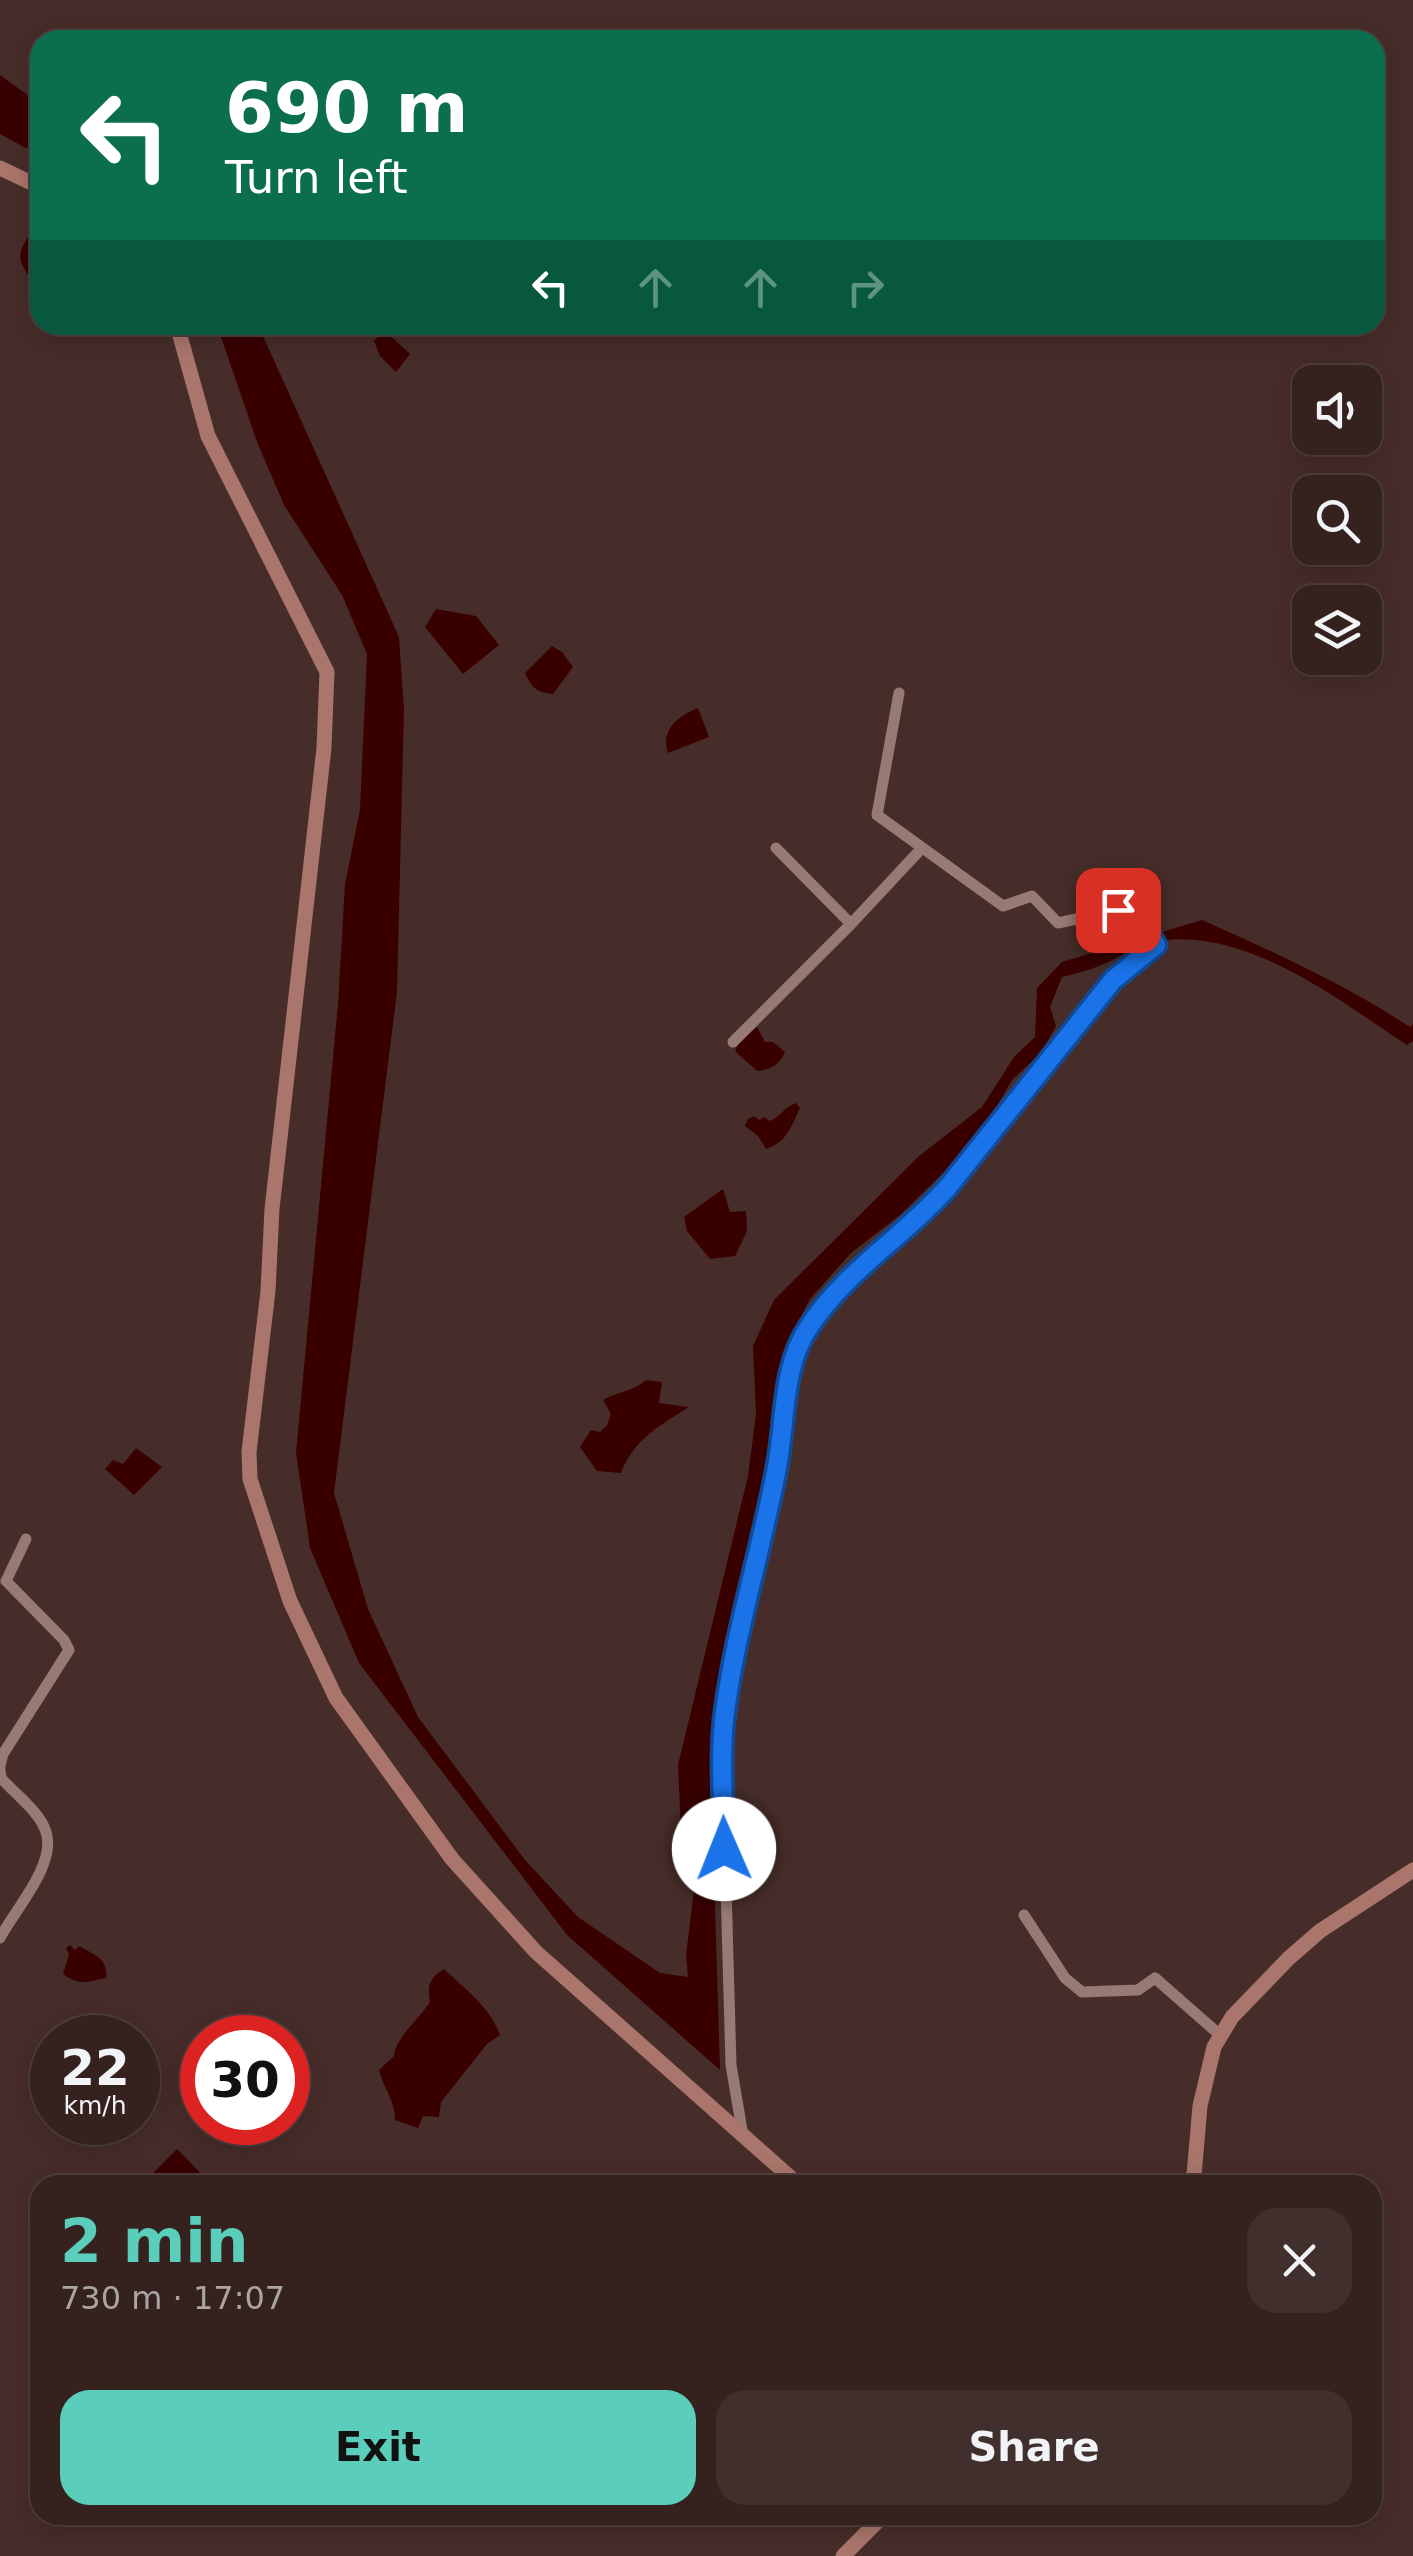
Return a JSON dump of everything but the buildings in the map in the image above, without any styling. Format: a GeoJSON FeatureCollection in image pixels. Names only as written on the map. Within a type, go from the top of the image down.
{"type":"FeatureCollection","features":[{"type":"Feature","properties":{"kind":"main road"},"geometry":{"type":"LineString","coordinates":[[0,168],[30,182]]}},
{"type":"Feature","properties":{"kind":"main road"},"geometry":{"type":"LineString","coordinates":[[180,335],[208,436],[327,672],[324,748],[272,1208],[268,1291],[249,1452],[250,1480],[290,1601],[336,1698],[452,1859],[536,1952],[787,2175]]}},
{"type":"Feature","properties":{"kind":"main road"},"geometry":{"type":"LineString","coordinates":[[1194,2175],[1200,2106],[1214,2047],[1232,2018],[1309,1940],[1413,1870]]}},
{"type":"Feature","properties":{"kind":"main road"},"geometry":{"type":"LineString","coordinates":[[842,2556],[874,2525]]}},
{"type":"Feature","properties":{"kind":"street"},"geometry":{"type":"LineString","coordinates":[[744,2138],[731,2065],[725,1713],[777,1469],[790,1372],[798,1346],[810,1325],[848,1282],[894,1236],[930,1208],[1113,980],[1156,945],[1134,911],[1118,910],[1058,923],[1032,896],[1002,906],[878,816],[899,693]]}},
{"type":"Feature","properties":{"kind":"street"},"geometry":{"type":"LineString","coordinates":[[776,848],[851,924]]}},
{"type":"Feature","properties":{"kind":"street"},"geometry":{"type":"LineString","coordinates":[[733,1042],[851,924],[920,848]]}},
{"type":"Feature","properties":{"kind":"street"},"geometry":{"type":"LineString","coordinates":[[0,1938],[44,1864],[48,1846],[39,1820],[1,1778],[3,1754],[69,1650],[64,1640],[6,1581],[26,1539]]}},
{"type":"Feature","properties":{"kind":"street"},"geometry":{"type":"LineString","coordinates":[[1024,1915],[1065,1978],[1082,1992],[1138,1990],[1155,1978],[1221,2036]]}},
{"type":"Feature","properties":{"kind":"shaded area"},"geometry":{"type":"Polygon","coordinates":[[[0,75],[30,97],[30,149],[0,134],[0,75]]]}},
{"type":"Feature","properties":{"kind":"shaded area"},"geometry":{"type":"Polygon","coordinates":[[[30,235],[30,279],[21,260],[30,235]]]}},
{"type":"Feature","properties":{"kind":"shaded area"},"geometry":{"type":"Polygon","coordinates":[[[220,335],[263,335],[399,637],[404,709],[397,992],[334,1493],[368,1609],[418,1717],[525,1860],[578,1917],[660,1973],[688,1977],[686,1955],[694,1890],[681,1832],[678,1765],[748,1476],[756,1414],[753,1346],[774,1300],[919,1156],[982,1107],[1014,1057],[1035,1037],[1037,988],[1062,962],[1202,920],[1334,983],[1410,1027],[1413,1024],[1413,1041],[1407,1045],[1285,968],[1217,943],[1182,939],[1148,943],[1099,966],[1062,977],[1050,1007],[1056,1026],[1041,1053],[1012,1080],[978,1139],[900,1215],[851,1253],[810,1299],[785,1349],[778,1414],[714,1730],[720,2070],[567,1935],[359,1663],[310,1548],[296,1453],[338,1004],[345,884],[360,809],[367,654],[342,595],[284,505],[257,442],[220,335]]]}},
{"type":"Feature","properties":{"kind":"shaded area"},"geometry":{"type":"Polygon","coordinates":[[[379,335],[389,335],[410,354],[396,372],[380,356],[374,341],[379,335]]]}},
{"type":"Feature","properties":{"kind":"shaded area"},"geometry":{"type":"Polygon","coordinates":[[[436,609],[476,616],[499,645],[463,674],[425,627],[436,609]]]}},
{"type":"Feature","properties":{"kind":"shaded area"},"geometry":{"type":"Polygon","coordinates":[[[552,646],[573,667],[553,694],[535,688],[525,673],[552,646]]]}},
{"type":"Feature","properties":{"kind":"shaded area"},"geometry":{"type":"Polygon","coordinates":[[[698,708],[709,737],[668,753],[667,737],[673,724],[698,708]]]}},
{"type":"Feature","properties":{"kind":"shaded area"},"geometry":{"type":"Polygon","coordinates":[[[757,1027],[765,1042],[773,1042],[785,1052],[774,1066],[757,1071],[735,1051],[739,1042],[757,1027]]]}},
{"type":"Feature","properties":{"kind":"shaded area"},"geometry":{"type":"Polygon","coordinates":[[[796,1103],[800,1108],[791,1127],[773,1146],[766,1149],[745,1126],[754,1116],[770,1121],[796,1103]]]}},
{"type":"Feature","properties":{"kind":"shaded area"},"geometry":{"type":"Polygon","coordinates":[[[723,1189],[730,1212],[746,1211],[747,1231],[735,1256],[710,1259],[687,1231],[684,1217],[723,1189]]]}},
{"type":"Feature","properties":{"kind":"shaded area"},"geometry":{"type":"Polygon","coordinates":[[[646,1380],[662,1382],[659,1403],[689,1407],[640,1442],[621,1473],[597,1471],[580,1447],[591,1430],[600,1432],[607,1425],[611,1414],[603,1400],[646,1380]]]}},
{"type":"Feature","properties":{"kind":"shaded area"},"geometry":{"type":"Polygon","coordinates":[[[136,1448],[162,1467],[134,1495],[105,1469],[113,1460],[123,1464],[136,1448]]]}},
{"type":"Feature","properties":{"kind":"shaded area"},"geometry":{"type":"Polygon","coordinates":[[[70,1945],[99,1958],[105,1966],[106,1978],[79,1982],[63,1974],[69,1954],[66,1948],[70,1945]]]}},
{"type":"Feature","properties":{"kind":"shaded area"},"geometry":{"type":"Polygon","coordinates":[[[444,1969],[483,2007],[500,2035],[487,2044],[441,2102],[439,2117],[423,2116],[418,2128],[395,2120],[379,2070],[394,2056],[403,2035],[430,2002],[430,1983],[444,1969]]]}},
{"type":"Feature","properties":{"kind":"shaded area"},"geometry":{"type":"Polygon","coordinates":[[[177,2149],[202,2175],[151,2175],[177,2149]]]}},
{"type":"Feature","properties":{"kind":"route"},"geometry":{"type":"LineString","coordinates":[[724,1849],[725,1713],[777,1469],[790,1372],[798,1346],[810,1325],[848,1282],[894,1236],[930,1208],[1113,980],[1156,945],[1134,911],[1118,910]]}}]}
